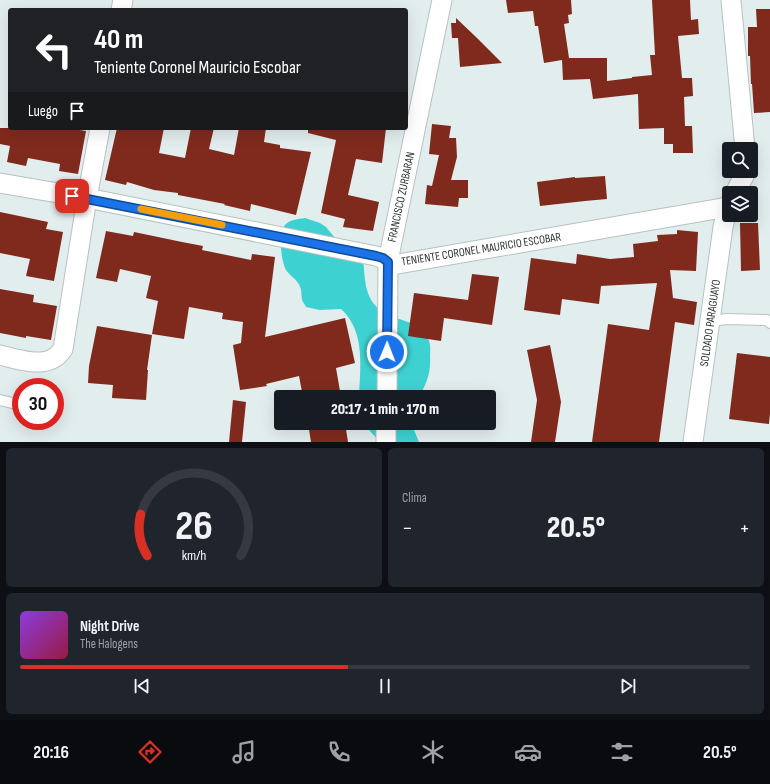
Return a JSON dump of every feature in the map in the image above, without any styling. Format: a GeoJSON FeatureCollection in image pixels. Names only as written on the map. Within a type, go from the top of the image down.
{"type":"FeatureCollection","features":[{"type":"Feature","properties":{"kind":"street","name":"FRANCISCO ZURBARAN"},"geometry":{"type":"LineString","coordinates":[[387,390],[388,262],[442,0]]}},
{"type":"Feature","properties":{"kind":"street"},"geometry":{"type":"LineString","coordinates":[[731,0],[744,142]]}},
{"type":"Feature","properties":{"kind":"street"},"geometry":{"type":"LineString","coordinates":[[0,355],[33,362],[45,362],[54,359],[63,349],[87,198],[100,130]]}},
{"type":"Feature","properties":{"kind":"street","name":"TENIENTE CORONEL MAURICIO ESCOBAR"},"geometry":{"type":"LineString","coordinates":[[0,183],[87,198],[376,256],[383,258],[388,262],[398,264],[722,203]]}},
{"type":"Feature","properties":{"kind":"street","name":"SOLDADO PARAGUAYO"},"geometry":{"type":"LineString","coordinates":[[694,442],[725,222]]}},
{"type":"Feature","properties":{"kind":"street"},"geometry":{"type":"LineString","coordinates":[[386,430],[386,442]]}},
{"type":"Feature","properties":{"kind":"lane"},"geometry":{"type":"LineString","coordinates":[[710,321],[769,318]]}},
{"type":"Feature","properties":{"kind":"lane"},"geometry":{"type":"LineString","coordinates":[[0,400],[12,403]]}},
{"type":"Feature","properties":{"kind":"shaded area"},"geometry":{"type":"Polygon","coordinates":[[[305,218],[320,223],[326,227],[335,238],[363,259],[367,289],[371,300],[379,310],[390,316],[413,324],[418,327],[428,338],[430,343],[429,373],[423,390],[359,390],[360,350],[358,339],[349,318],[341,309],[320,310],[306,307],[302,300],[299,285],[284,266],[281,248],[283,229],[285,225],[294,220],[305,218]]]}},
{"type":"Feature","properties":{"kind":"shaded area"},"geometry":{"type":"Polygon","coordinates":[[[369,430],[414,430],[419,442],[380,442],[369,430]]]}},
{"type":"Feature","properties":{"kind":"building"},"geometry":{"type":"Polygon","coordinates":[[[506,0],[571,0],[572,14],[568,15],[569,23],[564,24],[569,58],[607,58],[607,81],[652,75],[650,55],[655,55],[652,0],[690,0],[691,20],[698,19],[699,34],[678,36],[682,78],[692,78],[693,96],[684,97],[685,126],[692,126],[693,153],[673,153],[673,144],[664,144],[664,128],[639,129],[638,94],[593,99],[590,79],[563,80],[562,60],[544,63],[538,26],[535,26],[533,11],[508,13],[506,0]]]}},
{"type":"Feature","properties":{"kind":"building"},"geometry":{"type":"Polygon","coordinates":[[[756,9],[770,9],[770,112],[754,113],[750,56],[748,56],[748,27],[757,27],[756,9]]]}},
{"type":"Feature","properties":{"kind":"building"},"geometry":{"type":"Polygon","coordinates":[[[456,18],[502,63],[460,67],[458,38],[452,38],[451,23],[456,23],[456,18]]]}},
{"type":"Feature","properties":{"kind":"building"},"geometry":{"type":"Polygon","coordinates":[[[432,124],[451,126],[449,138],[456,138],[457,157],[451,180],[468,180],[468,198],[459,198],[458,207],[425,204],[427,185],[432,186],[439,155],[429,154],[432,124]]]}},
{"type":"Feature","properties":{"kind":"building"},"geometry":{"type":"Polygon","coordinates":[[[0,128],[8,128],[8,130],[86,131],[78,174],[59,171],[60,164],[28,158],[26,166],[7,162],[10,146],[0,144],[0,128]]]}},
{"type":"Feature","properties":{"kind":"building"},"geometry":{"type":"Polygon","coordinates":[[[117,130],[164,130],[159,153],[185,158],[191,130],[214,130],[209,149],[234,155],[239,130],[266,130],[264,142],[280,145],[280,148],[311,152],[296,215],[251,204],[250,211],[224,205],[225,204],[178,195],[178,193],[154,190],[127,182],[126,185],[105,180],[117,130]]]}},
{"type":"Feature","properties":{"kind":"building"},"geometry":{"type":"Polygon","coordinates":[[[308,130],[386,130],[382,163],[356,159],[348,195],[379,202],[373,231],[343,227],[345,219],[321,213],[336,140],[308,133],[308,130]]]}},
{"type":"Feature","properties":{"kind":"building"},"geometry":{"type":"Polygon","coordinates":[[[605,176],[607,199],[540,206],[537,182],[575,177],[605,176]]]}},
{"type":"Feature","properties":{"kind":"building"},"geometry":{"type":"Polygon","coordinates":[[[0,212],[48,222],[46,229],[63,232],[54,281],[26,276],[30,259],[0,253],[0,212]]]}},
{"type":"Feature","properties":{"kind":"building"},"geometry":{"type":"Polygon","coordinates":[[[740,223],[758,223],[760,270],[741,271],[740,223]]]}},
{"type":"Feature","properties":{"kind":"building"},"geometry":{"type":"Polygon","coordinates":[[[677,230],[698,232],[696,271],[670,270],[673,298],[697,302],[694,325],[675,322],[659,442],[592,442],[608,324],[649,330],[657,283],[601,286],[599,304],[562,299],[560,315],[524,310],[531,258],[576,264],[577,254],[610,259],[634,257],[633,244],[658,241],[657,235],[677,234],[677,230]]]}},
{"type":"Feature","properties":{"kind":"building"},"geometry":{"type":"Polygon","coordinates":[[[106,231],[133,236],[134,232],[203,246],[202,250],[251,260],[252,254],[275,257],[265,337],[345,318],[355,363],[336,368],[340,390],[302,390],[299,376],[266,384],[267,386],[240,390],[233,345],[241,343],[243,322],[222,319],[223,313],[189,307],[184,339],[152,334],[158,301],[146,298],[151,276],[120,269],[117,282],[96,278],[106,231]]]}},
{"type":"Feature","properties":{"kind":"building"},"geometry":{"type":"Polygon","coordinates":[[[472,274],[499,277],[492,325],[444,318],[441,341],[408,336],[414,293],[468,300],[472,274]]]}},
{"type":"Feature","properties":{"kind":"building"},"geometry":{"type":"Polygon","coordinates":[[[0,289],[34,295],[33,302],[57,306],[51,340],[26,336],[26,338],[0,333],[0,289]]]}},
{"type":"Feature","properties":{"kind":"building"},"geometry":{"type":"Polygon","coordinates":[[[97,326],[152,335],[147,370],[146,400],[112,398],[113,385],[88,383],[89,366],[97,326]]]}},
{"type":"Feature","properties":{"kind":"building"},"geometry":{"type":"Polygon","coordinates":[[[550,345],[561,402],[555,442],[531,442],[537,400],[527,350],[550,345]]]}},
{"type":"Feature","properties":{"kind":"building"},"geometry":{"type":"Polygon","coordinates":[[[737,353],[770,357],[769,424],[729,419],[737,353]]]}},
{"type":"Feature","properties":{"kind":"building"},"geometry":{"type":"Polygon","coordinates":[[[233,400],[246,402],[242,442],[229,442],[233,400]]]}},
{"type":"Feature","properties":{"kind":"building"},"geometry":{"type":"Polygon","coordinates":[[[309,430],[346,430],[348,442],[311,442],[309,430]]]}},
{"type":"Feature","properties":{"kind":"slow traffic"},"geometry":{"type":"LineString","coordinates":[[141,209],[222,225]]}},
{"type":"Feature","properties":{"kind":"route"},"geometry":{"type":"LineString","coordinates":[[72,196],[383,258],[388,262],[387,352]]}}]}
